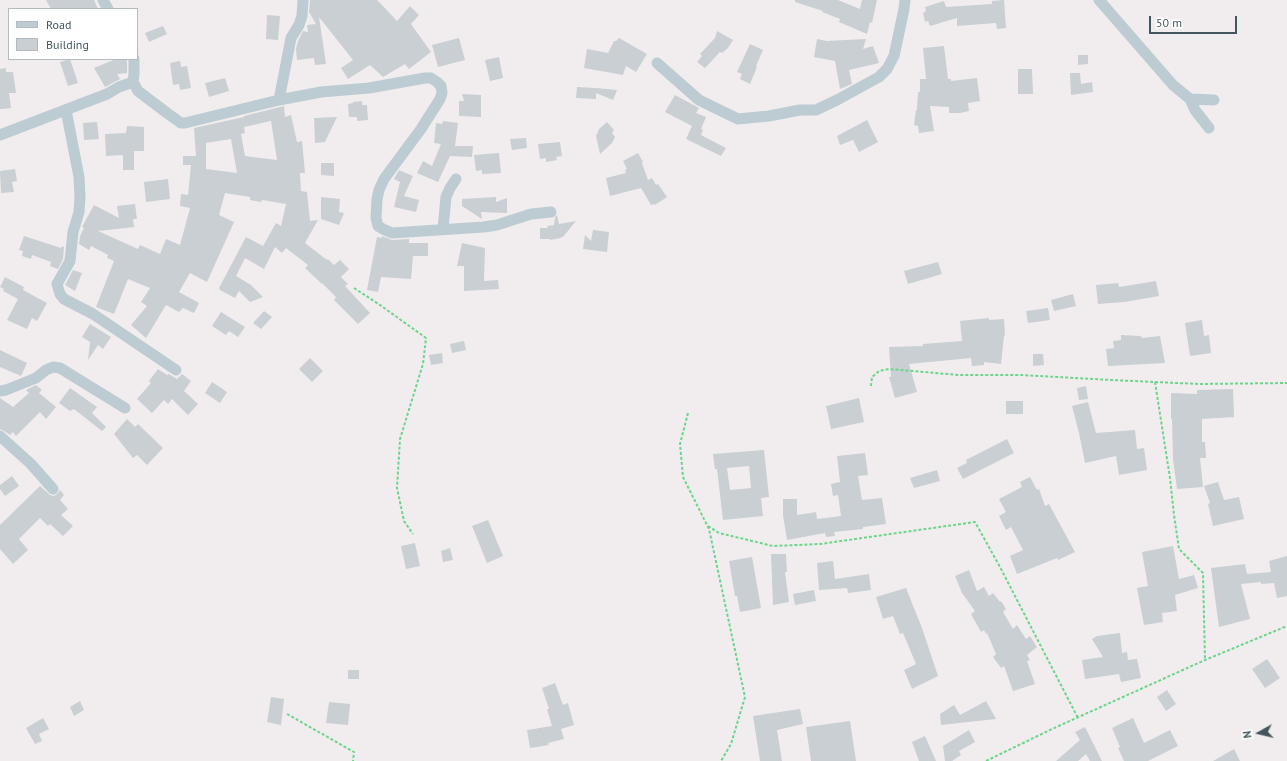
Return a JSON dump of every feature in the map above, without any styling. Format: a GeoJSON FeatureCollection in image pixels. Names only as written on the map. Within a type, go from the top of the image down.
{"type":"FeatureCollection","features":[{"type":"Feature","properties":{"kind":"street"},"geometry":{"type":"LineString","coordinates":[[279,100],[291,38],[299,25],[302,16],[303,0]]}},
{"type":"Feature","properties":{"kind":"street"},"geometry":{"type":"LineString","coordinates":[[657,63],[699,100],[738,119],[769,116],[800,110],[816,110],[878,77],[887,69],[894,56],[905,0]]}},
{"type":"Feature","properties":{"kind":"street"},"geometry":{"type":"LineString","coordinates":[[1099,0],[1173,85],[1190,99],[1195,110],[1209,128]]}},
{"type":"Feature","properties":{"kind":"street"},"geometry":{"type":"LineString","coordinates":[[134,60],[133,82],[138,91],[181,122],[194,121],[279,100],[321,92],[369,88],[431,78],[441,86],[442,93],[440,99],[421,129],[384,179],[377,199],[376,218],[378,226],[392,233],[484,227],[497,225],[531,214],[550,212]]}},
{"type":"Feature","properties":{"kind":"street"},"geometry":{"type":"LineString","coordinates":[[0,135],[107,94],[119,87],[133,82]]}},
{"type":"Feature","properties":{"kind":"street"},"geometry":{"type":"LineString","coordinates":[[1190,99],[1214,100]]}},
{"type":"Feature","properties":{"kind":"street"},"geometry":{"type":"LineString","coordinates":[[66,110],[79,177],[80,197],[73,232],[70,261],[57,284],[60,294],[64,299],[93,314],[176,370]]}},
{"type":"Feature","properties":{"kind":"street"},"geometry":{"type":"LineString","coordinates":[[443,229],[446,197],[456,179]]}},
{"type":"Feature","properties":{"kind":"street"},"geometry":{"type":"LineString","coordinates":[[0,391],[36,378],[46,370],[53,367],[60,368],[125,408]]}},
{"type":"Feature","properties":{"kind":"street"},"geometry":{"type":"LineString","coordinates":[[0,436],[31,464],[53,489]]}},
{"type":"Feature","properties":{"kind":"path"},"geometry":{"type":"LineString","coordinates":[[354,288],[426,338],[423,364],[400,439],[396,488],[404,521],[413,534]]}},
{"type":"Feature","properties":{"kind":"path"},"geometry":{"type":"LineString","coordinates":[[871,386],[872,376],[878,371],[889,369],[959,375],[1021,375],[1199,384],[1287,383]]}},
{"type":"Feature","properties":{"kind":"path"},"geometry":{"type":"LineString","coordinates":[[1155,382],[1179,549],[1203,573],[1205,660]]}},
{"type":"Feature","properties":{"kind":"path"},"geometry":{"type":"LineString","coordinates":[[688,413],[680,444],[683,477],[709,529],[745,697],[731,744],[722,761]]}},
{"type":"Feature","properties":{"kind":"path"},"geometry":{"type":"LineString","coordinates":[[708,526],[719,533],[772,546],[820,544],[975,522],[1078,718]]}},
{"type":"Feature","properties":{"kind":"path"},"geometry":{"type":"LineString","coordinates":[[986,761],[1205,660],[1287,626]]}},
{"type":"Feature","properties":{"kind":"path"},"geometry":{"type":"LineString","coordinates":[[287,714],[354,752],[353,761]]}},
{"type":"Feature","properties":{"kind":"building"},"geometry":{"type":"Polygon","coordinates":[[[46,0],[94,0],[98,8],[50,8],[46,0]]]}},
{"type":"Feature","properties":{"kind":"building"},"geometry":{"type":"Polygon","coordinates":[[[310,0],[377,0],[397,21],[410,6],[419,15],[411,24],[431,52],[409,69],[405,64],[383,77],[370,65],[348,79],[341,68],[353,60],[319,17],[326,64],[315,65],[314,58],[297,60],[296,49],[303,31],[308,32],[307,25],[316,24],[309,12],[310,0]]]}},
{"type":"Feature","properties":{"kind":"building"},"geometry":{"type":"Polygon","coordinates":[[[795,0],[838,0],[860,9],[862,0],[877,0],[872,23],[870,22],[867,34],[839,22],[840,19],[822,12],[823,11],[795,2],[795,0]]]}},
{"type":"Feature","properties":{"kind":"building"},"geometry":{"type":"Polygon","coordinates":[[[1004,0],[1006,28],[997,29],[996,23],[957,26],[957,18],[930,26],[928,21],[925,22],[923,13],[926,11],[925,7],[944,1],[946,7],[992,4],[992,1],[1004,0]]]}},
{"type":"Feature","properties":{"kind":"building"},"geometry":{"type":"Polygon","coordinates":[[[267,15],[280,16],[278,40],[266,39],[267,15]]]}},
{"type":"Feature","properties":{"kind":"building"},"geometry":{"type":"Polygon","coordinates":[[[163,26],[167,34],[149,42],[145,33],[163,26]]]}},
{"type":"Feature","properties":{"kind":"building"},"geometry":{"type":"Polygon","coordinates":[[[717,31],[733,40],[728,48],[722,53],[720,52],[705,68],[697,62],[702,56],[700,54],[715,38],[717,31]]]}},
{"type":"Feature","properties":{"kind":"building"},"geometry":{"type":"Polygon","coordinates":[[[459,38],[465,60],[438,67],[432,45],[459,38]]]}},
{"type":"Feature","properties":{"kind":"building"},"geometry":{"type":"Polygon","coordinates":[[[619,38],[647,54],[636,72],[626,66],[623,75],[584,68],[587,49],[608,53],[614,41],[619,38]]]}},
{"type":"Feature","properties":{"kind":"building"},"geometry":{"type":"Polygon","coordinates":[[[817,39],[827,41],[866,39],[863,49],[873,46],[879,63],[849,70],[852,84],[840,89],[835,61],[814,57],[817,39]]]}},
{"type":"Feature","properties":{"kind":"building"},"geometry":{"type":"Polygon","coordinates":[[[750,44],[763,50],[750,84],[740,79],[742,74],[737,72],[750,44]]]}},
{"type":"Feature","properties":{"kind":"building"},"geometry":{"type":"Polygon","coordinates":[[[944,46],[948,79],[951,79],[951,81],[977,78],[980,101],[968,103],[969,111],[960,113],[949,113],[949,107],[930,106],[934,131],[919,133],[918,126],[914,125],[918,92],[920,92],[920,79],[926,79],[923,48],[944,46]]]}},
{"type":"Feature","properties":{"kind":"building"},"geometry":{"type":"Polygon","coordinates":[[[1078,55],[1088,55],[1088,64],[1078,65],[1078,55]]]}},
{"type":"Feature","properties":{"kind":"building"},"geometry":{"type":"Polygon","coordinates":[[[499,57],[503,78],[490,81],[485,60],[499,57]]]}},
{"type":"Feature","properties":{"kind":"building"},"geometry":{"type":"Polygon","coordinates":[[[70,60],[78,83],[68,86],[60,62],[70,60]]]}},
{"type":"Feature","properties":{"kind":"building"},"geometry":{"type":"Polygon","coordinates":[[[114,60],[127,60],[127,73],[117,74],[120,79],[105,87],[94,68],[114,60]]]}},
{"type":"Feature","properties":{"kind":"building"},"geometry":{"type":"Polygon","coordinates":[[[180,61],[181,67],[187,66],[191,88],[180,90],[179,84],[173,85],[170,63],[180,61]]]}},
{"type":"Feature","properties":{"kind":"building"},"geometry":{"type":"Polygon","coordinates":[[[6,68],[6,72],[13,72],[16,93],[9,93],[11,108],[0,109],[0,69],[6,68]]]}},
{"type":"Feature","properties":{"kind":"building"},"geometry":{"type":"Polygon","coordinates":[[[1018,69],[1032,69],[1033,94],[1018,94],[1018,69]]]}},
{"type":"Feature","properties":{"kind":"building"},"geometry":{"type":"Polygon","coordinates":[[[1070,73],[1080,73],[1081,84],[1092,82],[1093,92],[1071,95],[1070,73]]]}},
{"type":"Feature","properties":{"kind":"building"},"geometry":{"type":"Polygon","coordinates":[[[225,78],[229,91],[209,97],[205,83],[225,78]]]}},
{"type":"Feature","properties":{"kind":"building"},"geometry":{"type":"Polygon","coordinates":[[[577,87],[617,90],[613,100],[596,93],[596,99],[576,98],[577,87]]]}},
{"type":"Feature","properties":{"kind":"building"},"geometry":{"type":"Polygon","coordinates":[[[462,94],[481,95],[481,117],[459,116],[459,101],[464,101],[462,94]]]}},
{"type":"Feature","properties":{"kind":"building"},"geometry":{"type":"Polygon","coordinates":[[[675,95],[699,108],[696,113],[706,117],[701,129],[703,130],[701,135],[726,148],[721,156],[686,139],[692,126],[665,112],[675,95]]]}},
{"type":"Feature","properties":{"kind":"building"},"geometry":{"type":"Polygon","coordinates":[[[362,101],[362,105],[367,105],[368,120],[357,121],[357,117],[349,117],[348,104],[362,101]]]}},
{"type":"Feature","properties":{"kind":"building"},"geometry":{"type":"Polygon","coordinates":[[[284,106],[285,117],[291,115],[297,142],[302,141],[305,173],[300,173],[301,191],[307,192],[310,221],[318,220],[305,243],[334,265],[340,260],[349,269],[341,277],[348,284],[345,286],[370,313],[358,324],[334,300],[336,297],[305,268],[308,265],[286,248],[282,253],[275,247],[264,269],[245,258],[236,276],[251,285],[263,297],[250,302],[239,291],[235,298],[220,290],[219,288],[246,237],[263,246],[276,223],[281,226],[286,204],[262,200],[261,202],[250,200],[250,197],[225,193],[219,215],[234,222],[207,282],[190,273],[179,292],[199,303],[194,313],[183,308],[179,312],[166,305],[146,338],[131,325],[147,306],[141,302],[150,288],[128,279],[114,314],[96,307],[114,261],[107,258],[108,255],[91,246],[89,250],[79,244],[80,236],[84,228],[82,227],[94,205],[119,218],[117,206],[135,204],[137,219],[133,219],[135,227],[98,231],[138,249],[140,245],[160,254],[166,239],[180,245],[190,208],[180,206],[181,194],[188,195],[191,165],[183,165],[183,156],[196,156],[194,128],[284,106]],[[271,121],[244,127],[245,133],[241,134],[245,156],[277,160],[271,121]],[[231,139],[206,143],[206,169],[237,173],[231,139]]]}},
{"type":"Feature","properties":{"kind":"building"},"geometry":{"type":"Polygon","coordinates":[[[337,117],[325,142],[315,143],[314,118],[337,117]]]}},
{"type":"Feature","properties":{"kind":"building"},"geometry":{"type":"Polygon","coordinates":[[[867,120],[878,142],[859,152],[853,140],[840,145],[837,136],[867,120]]]}},
{"type":"Feature","properties":{"kind":"building"},"geometry":{"type":"Polygon","coordinates":[[[443,121],[458,123],[455,146],[473,146],[472,157],[450,156],[438,182],[417,173],[423,161],[432,166],[441,144],[434,143],[436,123],[442,124],[443,121]]]}},
{"type":"Feature","properties":{"kind":"building"},"geometry":{"type":"Polygon","coordinates":[[[97,122],[99,139],[84,140],[83,123],[97,122]]]}},
{"type":"Feature","properties":{"kind":"building"},"geometry":{"type":"Polygon","coordinates":[[[607,122],[614,130],[612,133],[615,137],[612,143],[600,154],[596,136],[599,129],[607,122]]]}},
{"type":"Feature","properties":{"kind":"building"},"geometry":{"type":"Polygon","coordinates":[[[127,126],[144,127],[144,151],[134,151],[134,170],[123,170],[123,155],[106,156],[105,134],[126,133],[127,126]]]}},
{"type":"Feature","properties":{"kind":"building"},"geometry":{"type":"Polygon","coordinates":[[[526,138],[527,148],[512,150],[510,139],[526,138]]]}},
{"type":"Feature","properties":{"kind":"building"},"geometry":{"type":"Polygon","coordinates":[[[560,142],[562,156],[556,157],[557,160],[546,162],[546,158],[540,159],[538,144],[560,142]]]}},
{"type":"Feature","properties":{"kind":"building"},"geometry":{"type":"Polygon","coordinates":[[[499,153],[501,173],[482,174],[482,170],[476,171],[474,155],[499,153]]]}},
{"type":"Feature","properties":{"kind":"building"},"geometry":{"type":"Polygon","coordinates":[[[638,153],[643,162],[642,163],[648,180],[652,178],[667,197],[655,205],[651,205],[641,188],[610,196],[606,178],[626,173],[625,170],[627,169],[623,161],[638,153]]]}},
{"type":"Feature","properties":{"kind":"building"},"geometry":{"type":"Polygon","coordinates":[[[321,163],[334,163],[334,176],[321,175],[321,163]]]}},
{"type":"Feature","properties":{"kind":"building"},"geometry":{"type":"Polygon","coordinates":[[[15,169],[17,181],[12,182],[14,192],[1,193],[0,171],[15,169]]]}},
{"type":"Feature","properties":{"kind":"building"},"geometry":{"type":"Polygon","coordinates":[[[399,170],[413,176],[404,196],[419,200],[416,212],[394,207],[400,182],[394,179],[399,170]]]}},
{"type":"Feature","properties":{"kind":"building"},"geometry":{"type":"Polygon","coordinates":[[[168,179],[170,199],[146,202],[144,182],[168,179]]]}},
{"type":"Feature","properties":{"kind":"building"},"geometry":{"type":"Polygon","coordinates":[[[321,197],[340,199],[339,212],[344,213],[339,225],[321,219],[321,197]]]}},
{"type":"Feature","properties":{"kind":"building"},"geometry":{"type":"Polygon","coordinates":[[[496,197],[496,202],[507,198],[507,213],[481,212],[482,219],[462,206],[462,199],[496,197]]]}},
{"type":"Feature","properties":{"kind":"building"},"geometry":{"type":"Polygon","coordinates":[[[557,215],[559,224],[576,221],[561,238],[550,240],[540,239],[540,228],[548,228],[547,226],[554,225],[555,217],[557,215]]]}},
{"type":"Feature","properties":{"kind":"building"},"geometry":{"type":"Polygon","coordinates":[[[593,230],[609,232],[607,252],[583,249],[585,235],[591,241],[593,230]]]}},
{"type":"Feature","properties":{"kind":"building"},"geometry":{"type":"Polygon","coordinates":[[[24,236],[61,248],[62,246],[64,247],[63,259],[58,269],[50,266],[51,262],[32,255],[31,259],[22,256],[23,251],[19,250],[24,236]]]}},
{"type":"Feature","properties":{"kind":"building"},"geometry":{"type":"Polygon","coordinates":[[[382,236],[392,240],[409,239],[409,243],[428,243],[428,256],[413,256],[411,279],[381,277],[378,292],[367,290],[377,237],[382,238],[382,236]]]}},
{"type":"Feature","properties":{"kind":"building"},"geometry":{"type":"Polygon","coordinates":[[[462,243],[485,248],[484,281],[498,280],[499,289],[464,291],[464,266],[457,266],[462,243]]]}},
{"type":"Feature","properties":{"kind":"building"},"geometry":{"type":"Polygon","coordinates":[[[938,262],[942,274],[908,284],[904,271],[938,262]]]}},
{"type":"Feature","properties":{"kind":"building"},"geometry":{"type":"Polygon","coordinates":[[[73,270],[82,273],[75,291],[65,285],[73,270]]]}},
{"type":"Feature","properties":{"kind":"building"},"geometry":{"type":"Polygon","coordinates":[[[5,277],[24,287],[23,290],[47,303],[37,321],[32,318],[27,329],[7,320],[18,299],[3,291],[4,289],[0,287],[5,277]]]}},
{"type":"Feature","properties":{"kind":"building"},"geometry":{"type":"Polygon","coordinates":[[[1156,281],[1159,296],[1124,302],[1098,304],[1096,285],[1118,283],[1119,287],[1156,281]]]}},
{"type":"Feature","properties":{"kind":"building"},"geometry":{"type":"Polygon","coordinates":[[[1073,294],[1076,306],[1054,311],[1051,300],[1073,294]]]}},
{"type":"Feature","properties":{"kind":"building"},"geometry":{"type":"Polygon","coordinates":[[[1048,308],[1050,320],[1028,323],[1026,311],[1048,308]]]}},
{"type":"Feature","properties":{"kind":"building"},"geometry":{"type":"Polygon","coordinates":[[[264,311],[272,317],[261,329],[253,323],[264,311]]]}},
{"type":"Feature","properties":{"kind":"building"},"geometry":{"type":"Polygon","coordinates":[[[221,312],[245,327],[238,337],[229,331],[226,335],[212,326],[221,312]]]}},
{"type":"Feature","properties":{"kind":"building"},"geometry":{"type":"Polygon","coordinates":[[[989,318],[989,320],[1004,319],[1005,335],[1001,364],[984,362],[984,365],[972,366],[971,358],[909,364],[917,392],[895,398],[889,377],[891,377],[889,347],[923,346],[923,344],[962,341],[960,321],[989,318]]]}},
{"type":"Feature","properties":{"kind":"building"},"geometry":{"type":"Polygon","coordinates":[[[1202,320],[1204,336],[1209,335],[1211,353],[1190,356],[1185,323],[1202,320]]]}},
{"type":"Feature","properties":{"kind":"building"},"geometry":{"type":"Polygon","coordinates":[[[90,324],[111,337],[103,349],[98,345],[88,360],[90,342],[82,337],[90,324]]]}},
{"type":"Feature","properties":{"kind":"building"},"geometry":{"type":"Polygon","coordinates":[[[1121,335],[1141,336],[1142,338],[1160,336],[1165,363],[1108,366],[1106,349],[1114,348],[1113,341],[1121,340],[1121,335]]]}},
{"type":"Feature","properties":{"kind":"building"},"geometry":{"type":"Polygon","coordinates":[[[464,341],[466,350],[452,353],[450,344],[464,341]]]}},
{"type":"Feature","properties":{"kind":"building"},"geometry":{"type":"Polygon","coordinates":[[[0,350],[27,363],[21,376],[0,367],[0,350]]]}},
{"type":"Feature","properties":{"kind":"building"},"geometry":{"type":"Polygon","coordinates":[[[442,353],[443,363],[431,365],[429,355],[442,353]]]}},
{"type":"Feature","properties":{"kind":"building"},"geometry":{"type":"Polygon","coordinates":[[[1033,354],[1043,354],[1044,365],[1033,366],[1033,354]]]}},
{"type":"Feature","properties":{"kind":"building"},"geometry":{"type":"Polygon","coordinates":[[[310,358],[323,371],[312,382],[299,369],[310,358]]]}},
{"type":"Feature","properties":{"kind":"building"},"geometry":{"type":"Polygon","coordinates":[[[158,369],[177,379],[182,374],[191,381],[184,391],[198,404],[188,415],[172,399],[168,404],[164,400],[152,413],[137,399],[151,383],[149,381],[158,369]]]}},
{"type":"Feature","properties":{"kind":"building"},"geometry":{"type":"Polygon","coordinates":[[[212,382],[227,392],[220,403],[205,393],[212,382]]]}},
{"type":"Feature","properties":{"kind":"building"},"geometry":{"type":"Polygon","coordinates":[[[36,385],[42,390],[39,393],[56,407],[46,419],[40,412],[16,436],[13,432],[10,435],[0,429],[0,398],[13,407],[29,393],[26,390],[36,385]]]}},
{"type":"Feature","properties":{"kind":"building"},"geometry":{"type":"Polygon","coordinates":[[[1086,386],[1088,399],[1079,400],[1077,388],[1086,386]]]}},
{"type":"Feature","properties":{"kind":"building"},"geometry":{"type":"Polygon","coordinates":[[[70,388],[97,407],[92,413],[106,427],[102,431],[74,409],[70,411],[59,403],[70,388]]]}},
{"type":"Feature","properties":{"kind":"building"},"geometry":{"type":"Polygon","coordinates":[[[1233,389],[1234,417],[1202,419],[1202,442],[1205,442],[1206,458],[1200,458],[1203,487],[1177,489],[1173,459],[1171,393],[1197,394],[1197,390],[1233,389]]]}},
{"type":"Feature","properties":{"kind":"building"},"geometry":{"type":"Polygon","coordinates":[[[859,398],[864,422],[831,429],[826,406],[859,398]]]}},
{"type":"Feature","properties":{"kind":"building"},"geometry":{"type":"Polygon","coordinates":[[[1006,401],[1023,401],[1023,414],[1006,414],[1006,401]]]}},
{"type":"Feature","properties":{"kind":"building"},"geometry":{"type":"Polygon","coordinates":[[[1088,402],[1096,433],[1135,430],[1137,449],[1144,448],[1147,470],[1119,475],[1116,456],[1085,463],[1072,406],[1088,402]]]}},
{"type":"Feature","properties":{"kind":"building"},"geometry":{"type":"Polygon","coordinates":[[[127,419],[135,427],[138,424],[163,448],[147,465],[137,455],[133,458],[114,434],[127,419]]]}},
{"type":"Feature","properties":{"kind":"building"},"geometry":{"type":"Polygon","coordinates":[[[1007,439],[1014,453],[963,479],[957,468],[967,463],[966,460],[1007,439]]]}},
{"type":"Feature","properties":{"kind":"building"},"geometry":{"type":"Polygon","coordinates":[[[764,450],[769,497],[761,498],[763,516],[723,520],[717,469],[715,469],[713,454],[764,450]],[[749,466],[727,468],[730,490],[751,488],[749,466]]]}},
{"type":"Feature","properties":{"kind":"building"},"geometry":{"type":"Polygon","coordinates":[[[865,453],[868,475],[858,476],[862,500],[882,498],[886,524],[863,527],[863,529],[834,532],[835,536],[826,537],[825,533],[787,540],[783,515],[783,499],[797,499],[797,515],[816,512],[817,519],[841,516],[838,495],[833,496],[831,484],[840,482],[837,456],[865,453]]]}},
{"type":"Feature","properties":{"kind":"building"},"geometry":{"type":"Polygon","coordinates":[[[937,470],[940,481],[914,488],[910,478],[937,470]]]}},
{"type":"Feature","properties":{"kind":"building"},"geometry":{"type":"Polygon","coordinates":[[[12,476],[19,486],[5,496],[0,489],[0,485],[12,476]]]}},
{"type":"Feature","properties":{"kind":"building"},"geometry":{"type":"Polygon","coordinates":[[[1030,477],[1037,490],[1039,489],[1045,506],[1049,504],[1075,552],[1058,560],[1057,558],[1017,574],[1010,556],[1023,550],[1011,527],[1006,530],[999,516],[1006,512],[999,499],[1022,487],[1020,482],[1030,477]]]}},
{"type":"Feature","properties":{"kind":"building"},"geometry":{"type":"Polygon","coordinates":[[[1218,482],[1224,500],[1239,497],[1244,519],[1213,526],[1208,504],[1210,503],[1204,486],[1218,482]]]}},
{"type":"Feature","properties":{"kind":"building"},"geometry":{"type":"Polygon","coordinates":[[[40,486],[50,495],[54,496],[60,490],[64,495],[60,500],[68,509],[61,515],[73,526],[63,536],[50,524],[48,526],[40,518],[19,539],[28,550],[13,564],[0,549],[0,525],[40,486]]]}},
{"type":"Feature","properties":{"kind":"building"},"geometry":{"type":"Polygon","coordinates":[[[488,520],[503,556],[487,563],[472,526],[488,520]]]}},
{"type":"Feature","properties":{"kind":"building"},"geometry":{"type":"Polygon","coordinates":[[[415,543],[420,566],[406,569],[401,546],[415,543]]]}},
{"type":"Feature","properties":{"kind":"building"},"geometry":{"type":"Polygon","coordinates":[[[1173,546],[1179,579],[1194,575],[1198,588],[1175,595],[1177,611],[1162,613],[1163,622],[1144,625],[1137,588],[1148,586],[1142,552],[1173,546]]]}},
{"type":"Feature","properties":{"kind":"building"},"geometry":{"type":"Polygon","coordinates":[[[450,548],[453,560],[443,562],[441,551],[450,548]]]}},
{"type":"Feature","properties":{"kind":"building"},"geometry":{"type":"Polygon","coordinates":[[[771,554],[786,554],[787,572],[785,572],[789,602],[773,605],[771,554]]]}},
{"type":"Feature","properties":{"kind":"building"},"geometry":{"type":"Polygon","coordinates":[[[1287,556],[1287,596],[1277,598],[1274,583],[1261,584],[1261,582],[1241,584],[1250,619],[1219,627],[1211,568],[1245,564],[1247,574],[1271,572],[1269,561],[1287,556]]]}},
{"type":"Feature","properties":{"kind":"building"},"geometry":{"type":"Polygon","coordinates":[[[752,557],[761,608],[740,612],[737,596],[735,596],[729,561],[752,557]]]}},
{"type":"Feature","properties":{"kind":"building"},"geometry":{"type":"Polygon","coordinates":[[[833,561],[835,579],[869,574],[871,590],[848,593],[847,588],[819,590],[817,563],[833,561]]]}},
{"type":"Feature","properties":{"kind":"building"},"geometry":{"type":"Polygon","coordinates":[[[969,570],[977,591],[984,587],[989,596],[993,593],[1006,609],[1003,612],[1013,629],[1017,625],[1026,639],[1030,636],[1037,647],[1027,655],[1030,660],[1027,661],[1035,684],[1013,691],[1004,666],[1001,668],[993,657],[996,654],[987,633],[986,634],[984,630],[981,632],[971,614],[975,611],[962,593],[955,576],[969,570]]]}},
{"type":"Feature","properties":{"kind":"building"},"geometry":{"type":"Polygon","coordinates":[[[906,588],[922,628],[938,676],[912,689],[904,670],[916,664],[903,633],[900,634],[893,616],[883,619],[876,597],[906,588]]]}},
{"type":"Feature","properties":{"kind":"building"},"geometry":{"type":"Polygon","coordinates":[[[814,590],[816,601],[795,605],[793,594],[814,590]]]}},
{"type":"Feature","properties":{"kind":"building"},"geometry":{"type":"Polygon","coordinates":[[[1120,633],[1122,653],[1127,652],[1128,660],[1137,659],[1141,678],[1121,682],[1119,674],[1085,679],[1082,660],[1103,657],[1092,639],[1097,636],[1120,633]]]}},
{"type":"Feature","properties":{"kind":"building"},"geometry":{"type":"Polygon","coordinates":[[[1267,659],[1280,678],[1265,688],[1252,669],[1267,659]]]}},
{"type":"Feature","properties":{"kind":"building"},"geometry":{"type":"Polygon","coordinates":[[[348,670],[359,670],[359,679],[348,679],[348,670]]]}},
{"type":"Feature","properties":{"kind":"building"},"geometry":{"type":"Polygon","coordinates":[[[555,683],[563,705],[568,703],[574,725],[561,729],[564,739],[548,743],[549,745],[530,748],[527,730],[552,726],[547,709],[549,709],[542,688],[555,683]]]}},
{"type":"Feature","properties":{"kind":"building"},"geometry":{"type":"Polygon","coordinates":[[[1167,690],[1176,704],[1166,711],[1157,697],[1167,690]]]}},
{"type":"Feature","properties":{"kind":"building"},"geometry":{"type":"Polygon","coordinates":[[[271,697],[284,699],[281,725],[267,722],[271,697]]]}},
{"type":"Feature","properties":{"kind":"building"},"geometry":{"type":"Polygon","coordinates":[[[80,701],[84,710],[74,716],[70,707],[80,701]]]}},
{"type":"Feature","properties":{"kind":"building"},"geometry":{"type":"Polygon","coordinates":[[[986,701],[996,719],[941,725],[940,714],[954,705],[960,715],[986,701]]]}},
{"type":"Feature","properties":{"kind":"building"},"geometry":{"type":"Polygon","coordinates":[[[329,702],[350,704],[348,725],[326,723],[329,702]]]}},
{"type":"Feature","properties":{"kind":"building"},"geometry":{"type":"Polygon","coordinates":[[[800,709],[803,724],[777,730],[782,761],[760,761],[753,716],[800,709]]]}},
{"type":"Feature","properties":{"kind":"building"},"geometry":{"type":"Polygon","coordinates":[[[43,718],[49,729],[39,734],[42,741],[35,744],[26,728],[43,718]]]}},
{"type":"Feature","properties":{"kind":"building"},"geometry":{"type":"Polygon","coordinates":[[[1133,718],[1144,743],[1170,730],[1178,746],[1148,761],[1124,761],[1112,728],[1133,718]]]}},
{"type":"Feature","properties":{"kind":"building"},"geometry":{"type":"Polygon","coordinates":[[[850,721],[856,761],[811,761],[806,727],[850,721]]]}},
{"type":"Feature","properties":{"kind":"building"},"geometry":{"type":"Polygon","coordinates":[[[1085,727],[1102,761],[1090,761],[1086,754],[1078,761],[1056,761],[1080,740],[1075,732],[1085,727]]]}},
{"type":"Feature","properties":{"kind":"building"},"geometry":{"type":"Polygon","coordinates":[[[969,730],[975,742],[959,751],[961,755],[952,761],[945,761],[943,746],[969,730]]]}},
{"type":"Feature","properties":{"kind":"building"},"geometry":{"type":"Polygon","coordinates":[[[925,736],[936,761],[919,761],[912,742],[925,736]]]}},
{"type":"Feature","properties":{"kind":"building"},"geometry":{"type":"Polygon","coordinates":[[[1234,749],[1240,761],[1213,761],[1234,749]]]}}]}
